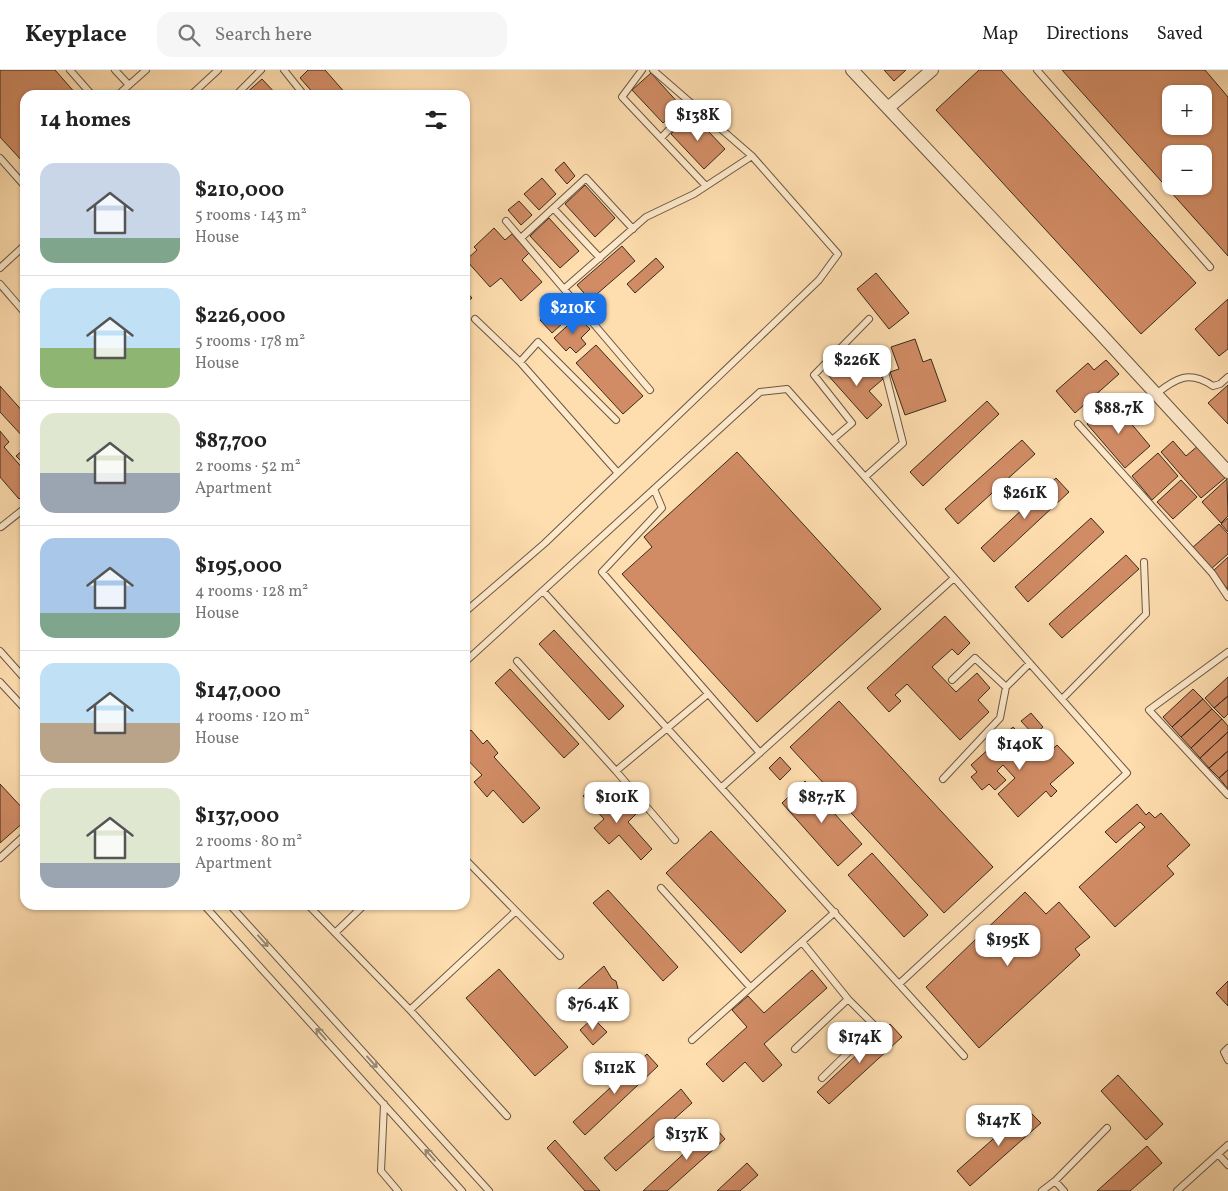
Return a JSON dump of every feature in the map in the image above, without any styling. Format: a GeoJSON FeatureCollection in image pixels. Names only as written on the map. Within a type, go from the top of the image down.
{"type":"FeatureCollection","features":[{"type":"Feature","properties":{"kind":"street"},"geometry":{"type":"LineString","coordinates":[[852,70],[1228,472]]}},
{"type":"Feature","properties":{"kind":"street"},"geometry":{"type":"LineString","coordinates":[[888,108],[932,70]]}},
{"type":"Feature","properties":{"kind":"lane"},"geometry":{"type":"LineString","coordinates":[[70,70],[88,90]]}},
{"type":"Feature","properties":{"kind":"lane"},"geometry":{"type":"LineString","coordinates":[[115,70],[129,85]]}},
{"type":"Feature","properties":{"kind":"lane"},"geometry":{"type":"LineString","coordinates":[[124,90],[146,70]]}},
{"type":"Feature","properties":{"kind":"lane"},"geometry":{"type":"LineString","coordinates":[[196,90],[218,70]]}},
{"type":"Feature","properties":{"kind":"lane"},"geometry":{"type":"LineString","coordinates":[[241,90],[261,70]]}},
{"type":"Feature","properties":{"kind":"lane"},"geometry":{"type":"LineString","coordinates":[[284,70],[300,90]]}},
{"type":"Feature","properties":{"kind":"lane"},"geometry":{"type":"LineString","coordinates":[[642,70],[622,97],[706,186]]}},
{"type":"Feature","properties":{"kind":"lane"},"geometry":{"type":"LineString","coordinates":[[470,608],[545,543],[819,280],[838,254],[752,156],[654,70]]}},
{"type":"Feature","properties":{"kind":"lane"},"geometry":{"type":"LineString","coordinates":[[1037,70],[1210,267]]}},
{"type":"Feature","properties":{"kind":"lane"},"geometry":{"type":"LineString","coordinates":[[661,138],[693,104]]}},
{"type":"Feature","properties":{"kind":"lane"},"geometry":{"type":"LineString","coordinates":[[565,288],[646,217],[706,186],[752,156]]}},
{"type":"Feature","properties":{"kind":"lane"},"geometry":{"type":"LineString","coordinates":[[0,158],[20,181]]}},
{"type":"Feature","properties":{"kind":"lane"},"geometry":{"type":"LineString","coordinates":[[521,238],[586,178],[633,229]]}},
{"type":"Feature","properties":{"kind":"lane"},"geometry":{"type":"LineString","coordinates":[[554,209],[600,258]]}},
{"type":"Feature","properties":{"kind":"lane"},"geometry":{"type":"LineString","coordinates":[[506,221],[650,390]]}},
{"type":"Feature","properties":{"kind":"lane"},"geometry":{"type":"LineString","coordinates":[[0,268],[20,250]]}},
{"type":"Feature","properties":{"kind":"lane"},"geometry":{"type":"LineString","coordinates":[[0,284],[20,307]]}},
{"type":"Feature","properties":{"kind":"lane"},"geometry":{"type":"LineString","coordinates":[[475,319],[520,362],[618,473]]}},
{"type":"Feature","properties":{"kind":"lane"},"geometry":{"type":"LineString","coordinates":[[832,440],[852,423],[814,375],[870,319]]}},
{"type":"Feature","properties":{"kind":"lane"},"geometry":{"type":"LineString","coordinates":[[520,362],[538,342],[616,420]]}},
{"type":"Feature","properties":{"kind":"lane"},"geometry":{"type":"LineString","coordinates":[[865,477],[903,444],[885,372]]}},
{"type":"Feature","properties":{"kind":"lane"},"geometry":{"type":"LineString","coordinates":[[1156,394],[1172,381],[1181,378],[1203,380],[1213,386],[1220,384],[1228,377]]}},
{"type":"Feature","properties":{"kind":"lane"},"geometry":{"type":"LineString","coordinates":[[470,657],[760,392],[787,389],[1127,773],[900,984]]}},
{"type":"Feature","properties":{"kind":"lane"},"geometry":{"type":"LineString","coordinates":[[1078,424],[1212,573],[1228,597]]}},
{"type":"Feature","properties":{"kind":"lane"},"geometry":{"type":"LineString","coordinates":[[654,489],[662,508],[602,572],[760,753]]}},
{"type":"Feature","properties":{"kind":"lane"},"geometry":{"type":"LineString","coordinates":[[2,527],[20,512]]}},
{"type":"Feature","properties":{"kind":"lane"},"geometry":{"type":"LineString","coordinates":[[1062,699],[1146,614],[1144,562]]}},
{"type":"Feature","properties":{"kind":"lane"},"geometry":{"type":"LineString","coordinates":[[722,788],[954,578]]}},
{"type":"Feature","properties":{"kind":"lane"},"geometry":{"type":"LineString","coordinates":[[543,591],[964,1056]]}},
{"type":"Feature","properties":{"kind":"lane"},"geometry":{"type":"LineString","coordinates":[[0,651],[20,673]]}},
{"type":"Feature","properties":{"kind":"lane"},"geometry":{"type":"LineString","coordinates":[[1228,652],[1150,710],[1228,795]]}},
{"type":"Feature","properties":{"kind":"lane"},"geometry":{"type":"LineString","coordinates":[[952,680],[975,658],[1006,687]]}},
{"type":"Feature","properties":{"kind":"lane"},"geometry":{"type":"LineString","coordinates":[[517,660],[675,840]]}},
{"type":"Feature","properties":{"kind":"lane"},"geometry":{"type":"LineString","coordinates":[[943,779],[1000,718],[1006,687],[1030,663]]}},
{"type":"Feature","properties":{"kind":"lane"},"geometry":{"type":"LineString","coordinates":[[0,682],[20,704]]}},
{"type":"Feature","properties":{"kind":"lane"},"geometry":{"type":"LineString","coordinates":[[616,771],[708,694]]}},
{"type":"Feature","properties":{"kind":"lane"},"geometry":{"type":"LineString","coordinates":[[0,858],[20,839]]}},
{"type":"Feature","properties":{"kind":"lane"},"geometry":{"type":"LineString","coordinates":[[470,864],[560,956]]}},
{"type":"Feature","properties":{"kind":"lane"},"geometry":{"type":"LineString","coordinates":[[660,888],[750,987]]}},
{"type":"Feature","properties":{"kind":"lane"},"geometry":{"type":"LineString","coordinates":[[209,910],[462,1191]]}},
{"type":"Feature","properties":{"kind":"lane"},"geometry":{"type":"LineString","coordinates":[[235,910],[489,1191]]}},
{"type":"Feature","properties":{"kind":"lane"},"geometry":{"type":"LineString","coordinates":[[313,910],[410,1010],[507,1116]]}},
{"type":"Feature","properties":{"kind":"lane"},"geometry":{"type":"LineString","coordinates":[[335,933],[359,910]]}},
{"type":"Feature","properties":{"kind":"lane"},"geometry":{"type":"LineString","coordinates":[[410,1010],[516,911]]}},
{"type":"Feature","properties":{"kind":"lane"},"geometry":{"type":"LineString","coordinates":[[692,1040],[835,912]]}},
{"type":"Feature","properties":{"kind":"lane"},"geometry":{"type":"LineString","coordinates":[[802,942],[848,999],[875,1026],[822,1078]]}},
{"type":"Feature","properties":{"kind":"lane"},"geometry":{"type":"LineString","coordinates":[[795,1049],[848,999]]}},
{"type":"Feature","properties":{"kind":"lane"},"geometry":{"type":"LineString","coordinates":[[1228,1048],[1224,1052],[1228,1060]]}},
{"type":"Feature","properties":{"kind":"lane"},"geometry":{"type":"LineString","coordinates":[[384,1104],[381,1171],[398,1191]]}},
{"type":"Feature","properties":{"kind":"lane"},"geometry":{"type":"LineString","coordinates":[[1042,1191],[1055,1181],[1107,1128]]}},
{"type":"Feature","properties":{"kind":"lane"},"geometry":{"type":"LineString","coordinates":[[1177,1191],[1228,1145]]}},
{"type":"Feature","properties":{"kind":"lane"},"geometry":{"type":"LineString","coordinates":[[1218,1154],[1228,1165]]}},
{"type":"Feature","properties":{"kind":"lane"},"geometry":{"type":"LineString","coordinates":[[1055,1181],[1064,1191]]}},
{"type":"Feature","properties":{"kind":"building"},"geometry":{"type":"Polygon","coordinates":[[[0,70],[55,70],[73,90],[20,90],[20,159],[0,137],[0,70]]]}},
{"type":"Feature","properties":{"kind":"building"},"geometry":{"type":"Polygon","coordinates":[[[308,70],[325,70],[343,90],[311,90],[300,78],[308,70]]]}},
{"type":"Feature","properties":{"kind":"building"},"geometry":{"type":"Polygon","coordinates":[[[884,70],[906,70],[894,81],[884,70]]]}},
{"type":"Feature","properties":{"kind":"building"},"geometry":{"type":"Polygon","coordinates":[[[979,70],[1001,70],[1196,283],[1141,334],[936,110],[979,70]]]}},
{"type":"Feature","properties":{"kind":"building"},"geometry":{"type":"Polygon","coordinates":[[[1062,70],[1205,70],[1228,97],[1228,256],[1174,195],[1212,195],[1212,145],[1162,145],[1162,182],[1062,70]]]}},
{"type":"Feature","properties":{"kind":"building"},"geometry":{"type":"Polygon","coordinates":[[[651,73],[681,106],[663,123],[632,90],[651,73]]]}},
{"type":"Feature","properties":{"kind":"building"},"geometry":{"type":"Polygon","coordinates":[[[262,79],[272,90],[250,90],[262,79]]]}},
{"type":"Feature","properties":{"kind":"building"},"geometry":{"type":"Polygon","coordinates":[[[692,114],[725,149],[704,169],[671,134],[692,114]]]}},
{"type":"Feature","properties":{"kind":"building"},"geometry":{"type":"Polygon","coordinates":[[[564,162],[575,176],[567,184],[555,170],[564,162]]]}},
{"type":"Feature","properties":{"kind":"building"},"geometry":{"type":"Polygon","coordinates":[[[542,178],[556,194],[539,210],[524,194],[542,178]]]}},
{"type":"Feature","properties":{"kind":"building"},"geometry":{"type":"Polygon","coordinates":[[[585,185],[615,218],[595,237],[565,204],[585,185]]]}},
{"type":"Feature","properties":{"kind":"building"},"geometry":{"type":"Polygon","coordinates":[[[519,201],[532,215],[521,225],[508,210],[519,201]]]}},
{"type":"Feature","properties":{"kind":"building"},"geometry":{"type":"Polygon","coordinates":[[[549,218],[579,251],[560,268],[530,236],[549,218]]]}},
{"type":"Feature","properties":{"kind":"building"},"geometry":{"type":"Polygon","coordinates":[[[494,228],[505,240],[512,234],[529,253],[522,260],[542,282],[521,301],[501,278],[490,287],[470,264],[470,256],[477,250],[474,247],[494,228]]]}},
{"type":"Feature","properties":{"kind":"building"},"geometry":{"type":"Polygon","coordinates":[[[622,246],[635,261],[590,300],[577,285],[622,246]]]}},
{"type":"Feature","properties":{"kind":"building"},"geometry":{"type":"Polygon","coordinates":[[[656,258],[664,267],[635,293],[627,284],[656,258]]]}},
{"type":"Feature","properties":{"kind":"building"},"geometry":{"type":"Polygon","coordinates":[[[876,273],[909,313],[889,329],[857,289],[876,273]]]}},
{"type":"Feature","properties":{"kind":"building"},"geometry":{"type":"Polygon","coordinates":[[[565,299],[576,312],[570,316],[568,314],[561,320],[563,323],[552,333],[540,320],[552,309],[556,312],[563,306],[560,303],[565,299]]]}},
{"type":"Feature","properties":{"kind":"building"},"geometry":{"type":"Polygon","coordinates":[[[1228,299],[1228,349],[1219,356],[1195,329],[1228,299]]]}},
{"type":"Feature","properties":{"kind":"building"},"geometry":{"type":"Polygon","coordinates":[[[578,316],[590,329],[581,338],[586,344],[576,353],[570,347],[566,351],[554,338],[578,316]]]}},
{"type":"Feature","properties":{"kind":"building"},"geometry":{"type":"Polygon","coordinates":[[[915,339],[923,362],[931,359],[946,401],[905,415],[890,372],[899,369],[891,347],[915,339]]]}},
{"type":"Feature","properties":{"kind":"building"},"geometry":{"type":"Polygon","coordinates":[[[596,345],[643,396],[623,414],[576,363],[596,345]]]}},
{"type":"Feature","properties":{"kind":"building"},"geometry":{"type":"Polygon","coordinates":[[[842,358],[859,378],[872,366],[883,379],[869,391],[882,405],[867,419],[826,373],[842,358]]]}},
{"type":"Feature","properties":{"kind":"building"},"geometry":{"type":"Polygon","coordinates":[[[1106,360],[1119,374],[1075,413],[1056,391],[1088,363],[1094,370],[1106,360]]]}},
{"type":"Feature","properties":{"kind":"building"},"geometry":{"type":"Polygon","coordinates":[[[1228,385],[1228,424],[1208,403],[1228,385]]]}},
{"type":"Feature","properties":{"kind":"building"},"geometry":{"type":"Polygon","coordinates":[[[0,386],[20,408],[20,434],[0,412],[0,386]]]}},
{"type":"Feature","properties":{"kind":"building"},"geometry":{"type":"Polygon","coordinates":[[[987,401],[999,414],[923,486],[910,472],[987,401]]]}},
{"type":"Feature","properties":{"kind":"building"},"geometry":{"type":"Polygon","coordinates":[[[1113,402],[1150,446],[1125,468],[1087,424],[1113,402]]]}},
{"type":"Feature","properties":{"kind":"building"},"geometry":{"type":"Polygon","coordinates":[[[0,431],[9,442],[4,447],[20,465],[19,499],[0,477],[0,431]]]}},
{"type":"Feature","properties":{"kind":"building"},"geometry":{"type":"Polygon","coordinates":[[[1022,440],[1035,454],[958,524],[945,509],[1022,440]]]}},
{"type":"Feature","properties":{"kind":"building"},"geometry":{"type":"Polygon","coordinates":[[[1173,441],[1186,456],[1199,445],[1226,477],[1201,498],[1161,452],[1173,441]]]}},
{"type":"Feature","properties":{"kind":"building"},"geometry":{"type":"Polygon","coordinates":[[[737,452],[881,609],[757,722],[622,574],[652,547],[644,537],[737,452]]]}},
{"type":"Feature","properties":{"kind":"building"},"geometry":{"type":"Polygon","coordinates":[[[1158,453],[1178,476],[1152,500],[1132,476],[1158,453]]]}},
{"type":"Feature","properties":{"kind":"building"},"geometry":{"type":"Polygon","coordinates":[[[1056,478],[1069,492],[994,562],[981,548],[1056,478]]]}},
{"type":"Feature","properties":{"kind":"building"},"geometry":{"type":"Polygon","coordinates":[[[1227,479],[1228,516],[1221,523],[1202,502],[1227,479]]]}},
{"type":"Feature","properties":{"kind":"building"},"geometry":{"type":"Polygon","coordinates":[[[1181,480],[1197,497],[1173,519],[1157,502],[1181,480]]]}},
{"type":"Feature","properties":{"kind":"building"},"geometry":{"type":"Polygon","coordinates":[[[1091,518],[1104,532],[1028,602],[1015,587],[1091,518]]]}},
{"type":"Feature","properties":{"kind":"building"},"geometry":{"type":"Polygon","coordinates":[[[1228,518],[1228,532],[1221,524],[1228,518]]]}},
{"type":"Feature","properties":{"kind":"building"},"geometry":{"type":"Polygon","coordinates":[[[1219,524],[1228,534],[1228,554],[1211,569],[1192,548],[1219,524]]]}},
{"type":"Feature","properties":{"kind":"building"},"geometry":{"type":"Polygon","coordinates":[[[1126,555],[1139,569],[1062,638],[1049,624],[1126,555]]]}},
{"type":"Feature","properties":{"kind":"building"},"geometry":{"type":"Polygon","coordinates":[[[1228,557],[1228,589],[1212,572],[1228,557]]]}},
{"type":"Feature","properties":{"kind":"building"},"geometry":{"type":"Polygon","coordinates":[[[945,616],[970,643],[958,655],[952,649],[932,667],[956,692],[977,673],[990,688],[978,700],[989,712],[960,740],[907,684],[895,695],[901,701],[889,712],[867,688],[945,616]]]}},
{"type":"Feature","properties":{"kind":"building"},"geometry":{"type":"Polygon","coordinates":[[[554,630],[624,706],[609,720],[539,644],[554,630]]]}},
{"type":"Feature","properties":{"kind":"building"},"geometry":{"type":"Polygon","coordinates":[[[510,669],[579,744],[564,758],[495,683],[510,669]]]}},
{"type":"Feature","properties":{"kind":"building"},"geometry":{"type":"Polygon","coordinates":[[[1228,677],[1228,696],[1214,708],[1205,698],[1228,677]]]}},
{"type":"Feature","properties":{"kind":"building"},"geometry":{"type":"Polygon","coordinates":[[[1193,689],[1203,699],[1172,727],[1163,717],[1193,689]]]}},
{"type":"Feature","properties":{"kind":"building"},"geometry":{"type":"Polygon","coordinates":[[[1228,696],[1228,714],[1224,718],[1214,708],[1228,696]]]}},
{"type":"Feature","properties":{"kind":"building"},"geometry":{"type":"Polygon","coordinates":[[[1203,699],[1212,709],[1181,737],[1172,727],[1203,699]]]}},
{"type":"Feature","properties":{"kind":"building"},"geometry":{"type":"Polygon","coordinates":[[[839,701],[993,867],[944,913],[790,747],[839,701]]]}},
{"type":"Feature","properties":{"kind":"building"},"geometry":{"type":"Polygon","coordinates":[[[1212,709],[1222,719],[1191,748],[1181,737],[1212,709]]]}},
{"type":"Feature","properties":{"kind":"building"},"geometry":{"type":"Polygon","coordinates":[[[1031,713],[1043,727],[1034,735],[1021,721],[1031,713]]]}},
{"type":"Feature","properties":{"kind":"building"},"geometry":{"type":"Polygon","coordinates":[[[1222,719],[1228,726],[1228,732],[1200,758],[1191,748],[1222,719]]]}},
{"type":"Feature","properties":{"kind":"building"},"geometry":{"type":"Polygon","coordinates":[[[1013,727],[1042,759],[1057,745],[1074,763],[1050,784],[1057,791],[1051,797],[1046,791],[1018,817],[998,794],[1015,778],[1003,765],[997,771],[1006,780],[995,790],[989,784],[982,790],[971,777],[977,772],[971,765],[1013,727]]]}},
{"type":"Feature","properties":{"kind":"building"},"geometry":{"type":"Polygon","coordinates":[[[470,731],[483,744],[487,740],[498,753],[494,757],[540,808],[523,823],[493,790],[487,797],[474,782],[482,775],[470,762],[470,731]]]}},
{"type":"Feature","properties":{"kind":"building"},"geometry":{"type":"Polygon","coordinates":[[[1228,732],[1228,751],[1209,768],[1200,758],[1228,732]]]}},
{"type":"Feature","properties":{"kind":"building"},"geometry":{"type":"Polygon","coordinates":[[[1228,751],[1228,770],[1219,778],[1209,768],[1228,751]]]}},
{"type":"Feature","properties":{"kind":"building"},"geometry":{"type":"Polygon","coordinates":[[[780,757],[791,769],[780,780],[769,768],[780,757]]]}},
{"type":"Feature","properties":{"kind":"building"},"geometry":{"type":"Polygon","coordinates":[[[1228,770],[1228,789],[1219,778],[1228,770]]]}},
{"type":"Feature","properties":{"kind":"building"},"geometry":{"type":"Polygon","coordinates":[[[805,781],[862,844],[838,866],[782,803],[805,781]]]}},
{"type":"Feature","properties":{"kind":"building"},"geometry":{"type":"Polygon","coordinates":[[[0,784],[20,806],[20,825],[0,843],[0,784]]]}},
{"type":"Feature","properties":{"kind":"building"},"geometry":{"type":"Polygon","coordinates":[[[593,786],[618,814],[630,803],[638,812],[628,822],[652,849],[641,860],[619,835],[609,844],[594,828],[604,819],[583,796],[593,786]]]}},
{"type":"Feature","properties":{"kind":"building"},"geometry":{"type":"Polygon","coordinates":[[[1137,804],[1146,815],[1149,812],[1155,818],[1161,813],[1190,845],[1167,866],[1174,874],[1115,927],[1079,887],[1145,827],[1140,822],[1116,843],[1105,832],[1137,804]]]}},
{"type":"Feature","properties":{"kind":"building"},"geometry":{"type":"Polygon","coordinates":[[[711,831],[786,911],[741,953],[666,873],[711,831]]]}},
{"type":"Feature","properties":{"kind":"building"},"geometry":{"type":"Polygon","coordinates":[[[872,853],[928,915],[904,937],[848,875],[872,853]]]}},
{"type":"Feature","properties":{"kind":"building"},"geometry":{"type":"Polygon","coordinates":[[[608,890],[678,967],[663,981],[593,903],[608,890]]]}},
{"type":"Feature","properties":{"kind":"building"},"geometry":{"type":"Polygon","coordinates":[[[1025,892],[1046,914],[1059,902],[1090,937],[1075,949],[1080,955],[979,1048],[926,987],[1025,892]]]}},
{"type":"Feature","properties":{"kind":"building"},"geometry":{"type":"Polygon","coordinates":[[[604,966],[612,979],[616,981],[621,1001],[608,1013],[590,1004],[589,1000],[576,991],[604,966]]]}},
{"type":"Feature","properties":{"kind":"building"},"geometry":{"type":"Polygon","coordinates":[[[499,969],[568,1047],[535,1076],[466,998],[499,969]]]}},
{"type":"Feature","properties":{"kind":"building"},"geometry":{"type":"Polygon","coordinates":[[[812,970],[827,988],[764,1044],[782,1065],[763,1082],[745,1062],[723,1082],[706,1064],[747,1027],[732,1010],[748,996],[764,1013],[812,970]]]}},
{"type":"Feature","properties":{"kind":"building"},"geometry":{"type":"Polygon","coordinates":[[[1228,981],[1228,1006],[1216,993],[1228,981]]]}},
{"type":"Feature","properties":{"kind":"building"},"geometry":{"type":"Polygon","coordinates":[[[593,1018],[607,1032],[593,1045],[580,1030],[593,1018]]]}},
{"type":"Feature","properties":{"kind":"building"},"geometry":{"type":"Polygon","coordinates":[[[890,1024],[902,1037],[829,1104],[817,1092],[890,1024]]]}},
{"type":"Feature","properties":{"kind":"building"},"geometry":{"type":"Polygon","coordinates":[[[647,1054],[658,1066],[585,1135],[573,1122],[647,1054]]]}},
{"type":"Feature","properties":{"kind":"building"},"geometry":{"type":"Polygon","coordinates":[[[1118,1075],[1163,1124],[1146,1140],[1101,1091],[1118,1075]]]}},
{"type":"Feature","properties":{"kind":"building"},"geometry":{"type":"Polygon","coordinates":[[[681,1089],[692,1103],[616,1171],[604,1158],[681,1089]]]}},
{"type":"Feature","properties":{"kind":"building"},"geometry":{"type":"Polygon","coordinates":[[[1027,1109],[1041,1123],[970,1186],[957,1171],[1027,1109]]]}},
{"type":"Feature","properties":{"kind":"building"},"geometry":{"type":"Polygon","coordinates":[[[714,1126],[725,1139],[667,1191],[643,1191],[714,1126]]]}},
{"type":"Feature","properties":{"kind":"building"},"geometry":{"type":"Polygon","coordinates":[[[555,1140],[600,1191],[585,1191],[547,1148],[555,1140]]]}},
{"type":"Feature","properties":{"kind":"building"},"geometry":{"type":"Polygon","coordinates":[[[1147,1146],[1162,1163],[1130,1191],[1097,1191],[1147,1146]]]}},
{"type":"Feature","properties":{"kind":"building"},"geometry":{"type":"Polygon","coordinates":[[[747,1163],[758,1175],[740,1191],[717,1191],[747,1163]]]}}]}
